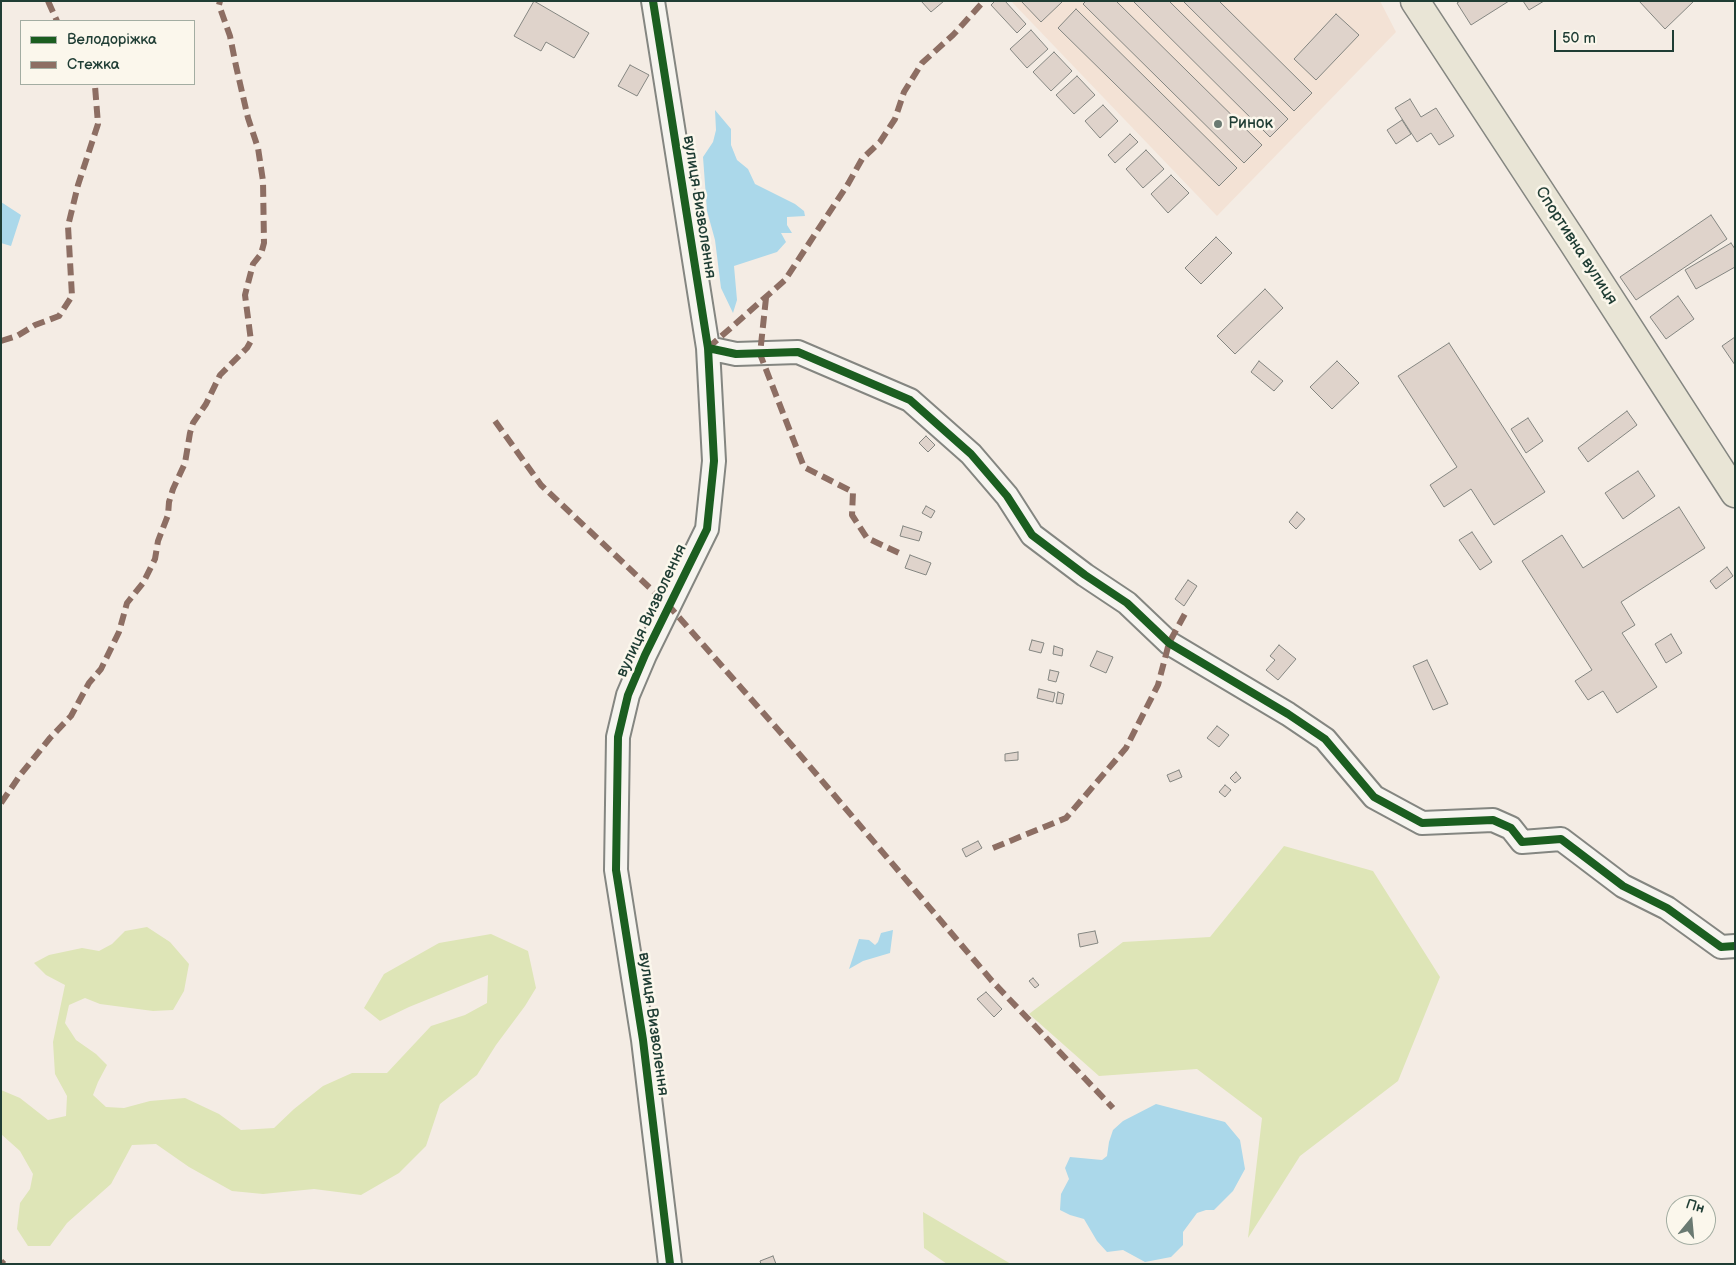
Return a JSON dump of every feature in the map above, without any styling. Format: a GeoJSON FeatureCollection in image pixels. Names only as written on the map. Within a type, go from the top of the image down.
{"type":"FeatureCollection","features":[{"type":"Feature","properties":{"kind":"main road","name":"Спортивна вулиця"},"geometry":{"type":"LineString","coordinates":[[1415,1],[1735,493]]}},
{"type":"Feature","properties":{"kind":"street","name":"вулиця Визволення"},"geometry":{"type":"LineString","coordinates":[[653,1],[708,348],[714,461],[707,529],[645,655],[628,695],[618,737],[616,870],[642,1040],[670,1264]]}},
{"type":"Feature","properties":{"kind":"street"},"geometry":{"type":"LineString","coordinates":[[708,348],[736,354],[798,352],[910,400],[971,454],[1007,496],[1032,535],[1085,575],[1127,603],[1169,643],[1288,714],[1325,739],[1374,797],[1422,823],[1493,820],[1511,828],[1522,842],[1560,839],[1623,886],[1667,908],[1721,947],[1735,946]]}},
{"type":"Feature","properties":{"kind":"shaded area","name":"Ринок"},"geometry":{"type":"Polygon","coordinates":[[[1011,1],[1380,1],[1396,32],[1217,216],[1011,1]]]}},
{"type":"Feature","properties":{"kind":"green space"},"geometry":{"type":"Polygon","coordinates":[[[1284,846],[1373,871],[1440,977],[1398,1081],[1300,1156],[1248,1238],[1262,1118],[1197,1069],[1099,1076],[1029,1014],[1123,942],[1210,937],[1284,846]]]}},
{"type":"Feature","properties":{"kind":"green space"},"geometry":{"type":"Polygon","coordinates":[[[147,927],[170,942],[189,964],[184,991],[173,1010],[153,1011],[100,1004],[85,998],[69,1005],[65,1023],[76,1040],[96,1054],[107,1065],[93,1095],[106,1107],[124,1108],[150,1101],[185,1098],[219,1114],[241,1130],[274,1128],[323,1086],[352,1073],[387,1073],[431,1026],[465,1015],[487,1003],[488,975],[409,1007],[380,1021],[364,1008],[384,974],[439,943],[491,934],[528,951],[536,988],[477,1075],[440,1104],[426,1146],[399,1173],[361,1195],[314,1189],[263,1194],[232,1191],[189,1167],[156,1144],[132,1145],[111,1184],[67,1223],[50,1246],[28,1246],[17,1229],[20,1203],[30,1189],[33,1174],[20,1151],[1,1134],[1,1090],[20,1098],[48,1120],[66,1116],[67,1096],[55,1074],[53,1042],[65,985],[46,975],[34,963],[49,955],[82,948],[99,951],[112,944],[125,931],[147,927]]]}},
{"type":"Feature","properties":{"kind":"green space"},"geometry":{"type":"Polygon","coordinates":[[[923,1212],[1011,1264],[947,1264],[924,1248],[923,1212]]]}},
{"type":"Feature","properties":{"kind":"water"},"geometry":{"type":"Polygon","coordinates":[[[715,110],[731,129],[731,145],[737,160],[748,169],[755,184],[795,204],[804,211],[805,216],[787,217],[787,225],[792,233],[781,233],[786,242],[777,252],[734,266],[737,300],[733,313],[721,288],[715,240],[707,211],[703,157],[713,142],[716,130],[715,110]]]}},
{"type":"Feature","properties":{"kind":"water"},"geometry":{"type":"Polygon","coordinates":[[[1,202],[21,215],[11,246],[1,243],[1,202]]]}},
{"type":"Feature","properties":{"kind":"water"},"geometry":{"type":"Polygon","coordinates":[[[893,930],[890,953],[863,961],[849,969],[859,939],[869,940],[875,945],[881,933],[893,930]]]}},
{"type":"Feature","properties":{"kind":"water"},"geometry":{"type":"Polygon","coordinates":[[[1156,1104],[1225,1122],[1240,1140],[1245,1169],[1233,1191],[1214,1210],[1197,1213],[1183,1232],[1183,1245],[1171,1257],[1145,1262],[1123,1250],[1107,1252],[1097,1241],[1084,1219],[1060,1210],[1061,1194],[1069,1179],[1065,1168],[1070,1157],[1102,1160],[1107,1156],[1113,1130],[1123,1121],[1156,1104]]]}},
{"type":"Feature","properties":{"kind":"building"},"geometry":{"type":"Polygon","coordinates":[[[534,1],[589,33],[574,58],[546,42],[541,51],[514,36],[534,1]]]}},
{"type":"Feature","properties":{"kind":"building"},"geometry":{"type":"Polygon","coordinates":[[[921,1],[944,1],[931,12],[921,1]]]}},
{"type":"Feature","properties":{"kind":"building"},"geometry":{"type":"Polygon","coordinates":[[[995,1],[1005,1],[1026,24],[1017,33],[991,5],[995,1]]]}},
{"type":"Feature","properties":{"kind":"building"},"geometry":{"type":"Polygon","coordinates":[[[1021,1],[1061,1],[1062,2],[1041,22],[1021,1]]]}},
{"type":"Feature","properties":{"kind":"building"},"geometry":{"type":"Polygon","coordinates":[[[1086,1],[1116,1],[1262,145],[1244,163],[1083,4],[1086,1]]]}},
{"type":"Feature","properties":{"kind":"building"},"geometry":{"type":"Polygon","coordinates":[[[1133,1],[1169,1],[1288,119],[1270,137],[1133,1]]]}},
{"type":"Feature","properties":{"kind":"building"},"geometry":{"type":"Polygon","coordinates":[[[1183,1],[1219,1],[1312,93],[1294,111],[1183,1]]]}},
{"type":"Feature","properties":{"kind":"building"},"geometry":{"type":"Polygon","coordinates":[[[1460,1],[1509,1],[1471,25],[1457,3],[1460,1]]]}},
{"type":"Feature","properties":{"kind":"building"},"geometry":{"type":"Polygon","coordinates":[[[1523,1],[1544,1],[1529,10],[1523,1]]]}},
{"type":"Feature","properties":{"kind":"building"},"geometry":{"type":"Polygon","coordinates":[[[1639,1],[1694,1],[1665,29],[1639,1]]]}},
{"type":"Feature","properties":{"kind":"building"},"geometry":{"type":"Polygon","coordinates":[[[1076,9],[1237,168],[1219,186],[1058,28],[1076,9]]]}},
{"type":"Feature","properties":{"kind":"building"},"geometry":{"type":"Polygon","coordinates":[[[1336,14],[1359,35],[1316,80],[1294,59],[1336,14]]]}},
{"type":"Feature","properties":{"kind":"building"},"geometry":{"type":"Polygon","coordinates":[[[1031,30],[1048,49],[1027,68],[1010,49],[1031,30]]]}},
{"type":"Feature","properties":{"kind":"building"},"geometry":{"type":"Polygon","coordinates":[[[1054,52],[1072,71],[1051,91],[1033,72],[1054,52]]]}},
{"type":"Feature","properties":{"kind":"building"},"geometry":{"type":"Polygon","coordinates":[[[630,65],[649,75],[637,96],[618,86],[630,65]]]}},
{"type":"Feature","properties":{"kind":"building"},"geometry":{"type":"Polygon","coordinates":[[[1077,76],[1095,95],[1074,114],[1056,95],[1077,76]]]}},
{"type":"Feature","properties":{"kind":"building"},"geometry":{"type":"Polygon","coordinates":[[[1410,99],[1421,117],[1436,108],[1454,136],[1439,145],[1431,133],[1417,142],[1395,108],[1410,99]]]}},
{"type":"Feature","properties":{"kind":"building"},"geometry":{"type":"Polygon","coordinates":[[[1103,105],[1118,121],[1100,138],[1085,121],[1103,105]]]}},
{"type":"Feature","properties":{"kind":"building"},"geometry":{"type":"Polygon","coordinates":[[[1402,120],[1411,134],[1396,144],[1387,130],[1402,120]]]}},
{"type":"Feature","properties":{"kind":"building"},"geometry":{"type":"Polygon","coordinates":[[[1130,134],[1138,142],[1115,163],[1108,155],[1130,134]]]}},
{"type":"Feature","properties":{"kind":"building"},"geometry":{"type":"Polygon","coordinates":[[[1146,150],[1164,169],[1143,188],[1126,169],[1146,150]]]}},
{"type":"Feature","properties":{"kind":"building"},"geometry":{"type":"Polygon","coordinates":[[[1171,175],[1189,193],[1168,213],[1151,194],[1171,175]]]}},
{"type":"Feature","properties":{"kind":"building"},"geometry":{"type":"Polygon","coordinates":[[[1711,215],[1727,239],[1636,300],[1620,277],[1711,215]]]}},
{"type":"Feature","properties":{"kind":"building"},"geometry":{"type":"Polygon","coordinates":[[[1216,237],[1232,253],[1201,284],[1185,268],[1216,237]]]}},
{"type":"Feature","properties":{"kind":"building"},"geometry":{"type":"Polygon","coordinates":[[[1731,243],[1735,249],[1735,267],[1696,289],[1685,270],[1731,243]]]}},
{"type":"Feature","properties":{"kind":"building"},"geometry":{"type":"Polygon","coordinates":[[[1265,289],[1283,308],[1235,354],[1217,336],[1265,289]]]}},
{"type":"Feature","properties":{"kind":"building"},"geometry":{"type":"Polygon","coordinates":[[[1678,296],[1694,319],[1666,339],[1650,317],[1678,296]]]}},
{"type":"Feature","properties":{"kind":"building"},"geometry":{"type":"Polygon","coordinates":[[[1735,337],[1735,365],[1722,346],[1735,337]]]}},
{"type":"Feature","properties":{"kind":"building"},"geometry":{"type":"Polygon","coordinates":[[[1449,343],[1545,492],[1494,525],[1471,489],[1444,507],[1430,485],[1457,467],[1398,376],[1449,343]]]}},
{"type":"Feature","properties":{"kind":"building"},"geometry":{"type":"Polygon","coordinates":[[[1259,361],[1283,381],[1274,391],[1251,372],[1259,361]]]}},
{"type":"Feature","properties":{"kind":"building"},"geometry":{"type":"Polygon","coordinates":[[[1337,361],[1359,383],[1332,409],[1310,387],[1337,361]]]}},
{"type":"Feature","properties":{"kind":"building"},"geometry":{"type":"Polygon","coordinates":[[[1627,411],[1637,425],[1588,462],[1578,448],[1627,411]]]}},
{"type":"Feature","properties":{"kind":"building"},"geometry":{"type":"Polygon","coordinates":[[[1528,418],[1543,441],[1526,453],[1511,429],[1528,418]]]}},
{"type":"Feature","properties":{"kind":"building"},"geometry":{"type":"Polygon","coordinates":[[[926,436],[935,445],[928,452],[919,443],[926,436]]]}},
{"type":"Feature","properties":{"kind":"building"},"geometry":{"type":"Polygon","coordinates":[[[1638,471],[1655,496],[1623,519],[1605,493],[1638,471]]]}},
{"type":"Feature","properties":{"kind":"building"},"geometry":{"type":"Polygon","coordinates":[[[926,506],[935,511],[931,518],[922,513],[926,506]]]}},
{"type":"Feature","properties":{"kind":"building"},"geometry":{"type":"Polygon","coordinates":[[[1679,507],[1705,548],[1621,602],[1635,625],[1622,633],[1657,687],[1617,713],[1603,691],[1588,700],[1575,681],[1592,670],[1522,561],[1562,535],[1583,568],[1679,507]]]}},
{"type":"Feature","properties":{"kind":"building"},"geometry":{"type":"Polygon","coordinates":[[[1297,512],[1305,519],[1296,529],[1289,522],[1297,512]]]}},
{"type":"Feature","properties":{"kind":"building"},"geometry":{"type":"Polygon","coordinates":[[[903,526],[922,532],[919,541],[900,536],[903,526]]]}},
{"type":"Feature","properties":{"kind":"building"},"geometry":{"type":"Polygon","coordinates":[[[1472,532],[1492,562],[1480,570],[1459,540],[1472,532]]]}},
{"type":"Feature","properties":{"kind":"building"},"geometry":{"type":"Polygon","coordinates":[[[910,555],[931,563],[926,575],[905,568],[910,555]]]}},
{"type":"Feature","properties":{"kind":"building"},"geometry":{"type":"Polygon","coordinates":[[[1727,567],[1733,576],[1716,589],[1710,581],[1727,567]]]}},
{"type":"Feature","properties":{"kind":"building"},"geometry":{"type":"Polygon","coordinates":[[[1188,580],[1197,586],[1184,606],[1175,599],[1188,580]]]}},
{"type":"Feature","properties":{"kind":"building"},"geometry":{"type":"Polygon","coordinates":[[[1671,634],[1682,653],[1666,663],[1655,644],[1671,634]]]}},
{"type":"Feature","properties":{"kind":"building"},"geometry":{"type":"Polygon","coordinates":[[[1032,640],[1044,643],[1041,653],[1029,650],[1032,640]]]}},
{"type":"Feature","properties":{"kind":"building"},"geometry":{"type":"Polygon","coordinates":[[[1279,645],[1296,659],[1278,680],[1266,670],[1275,660],[1270,656],[1279,645]]]}},
{"type":"Feature","properties":{"kind":"building"},"geometry":{"type":"Polygon","coordinates":[[[1054,646],[1063,649],[1062,656],[1053,654],[1054,646]]]}},
{"type":"Feature","properties":{"kind":"building"},"geometry":{"type":"Polygon","coordinates":[[[1097,651],[1113,657],[1106,673],[1090,666],[1097,651]]]}},
{"type":"Feature","properties":{"kind":"building"},"geometry":{"type":"Polygon","coordinates":[[[1427,660],[1448,704],[1433,710],[1413,666],[1427,660]]]}},
{"type":"Feature","properties":{"kind":"building"},"geometry":{"type":"Polygon","coordinates":[[[1050,670],[1059,672],[1056,682],[1048,680],[1050,670]]]}},
{"type":"Feature","properties":{"kind":"building"},"geometry":{"type":"Polygon","coordinates":[[[1039,689],[1055,693],[1053,702],[1037,698],[1039,689]]]}},
{"type":"Feature","properties":{"kind":"building"},"geometry":{"type":"Polygon","coordinates":[[[1058,692],[1064,694],[1062,704],[1056,703],[1058,692]]]}},
{"type":"Feature","properties":{"kind":"building"},"geometry":{"type":"Polygon","coordinates":[[[1217,726],[1229,735],[1219,747],[1207,738],[1217,726]]]}},
{"type":"Feature","properties":{"kind":"building"},"geometry":{"type":"Polygon","coordinates":[[[1018,752],[1018,760],[1005,761],[1005,754],[1018,752]]]}},
{"type":"Feature","properties":{"kind":"building"},"geometry":{"type":"Polygon","coordinates":[[[1179,770],[1182,777],[1170,782],[1167,775],[1179,770]]]}},
{"type":"Feature","properties":{"kind":"building"},"geometry":{"type":"Polygon","coordinates":[[[1236,772],[1241,778],[1235,783],[1230,778],[1236,772]]]}},
{"type":"Feature","properties":{"kind":"building"},"geometry":{"type":"Polygon","coordinates":[[[1225,785],[1231,790],[1225,797],[1219,792],[1225,785]]]}},
{"type":"Feature","properties":{"kind":"building"},"geometry":{"type":"Polygon","coordinates":[[[978,841],[982,848],[966,857],[962,849],[978,841]]]}},
{"type":"Feature","properties":{"kind":"building"},"geometry":{"type":"Polygon","coordinates":[[[1095,931],[1098,943],[1080,947],[1078,934],[1095,931]]]}},
{"type":"Feature","properties":{"kind":"building"},"geometry":{"type":"Polygon","coordinates":[[[1033,978],[1039,985],[1035,988],[1029,981],[1033,978]]]}},
{"type":"Feature","properties":{"kind":"building"},"geometry":{"type":"Polygon","coordinates":[[[986,992],[1002,1009],[994,1017],[977,999],[986,992]]]}},
{"type":"Feature","properties":{"kind":"building"},"geometry":{"type":"Polygon","coordinates":[[[773,1256],[776,1264],[761,1264],[760,1261],[773,1256]]]}},
{"type":"Feature","properties":{"kind":"marked path"},"geometry":{"type":"LineString","coordinates":[[48,1],[57,20]]}},
{"type":"Feature","properties":{"kind":"marked path"},"geometry":{"type":"LineString","coordinates":[[1,803],[21,774],[50,738],[71,716],[89,683],[101,669],[119,632],[127,603],[143,583],[155,559],[158,541],[168,515],[173,489],[185,463],[193,423],[206,404],[220,375],[247,348],[251,341],[245,295],[253,264],[261,254],[264,243],[263,181],[258,148],[248,118],[230,36],[219,5],[220,1]]}},
{"type":"Feature","properties":{"kind":"marked path"},"geometry":{"type":"LineString","coordinates":[[708,348],[785,280],[848,184],[862,159],[880,142],[895,119],[904,92],[922,63],[953,35],[984,1]]}},
{"type":"Feature","properties":{"kind":"marked path"},"geometry":{"type":"LineString","coordinates":[[1,341],[17,336],[35,325],[59,316],[72,296],[68,226],[78,185],[98,124],[94,85]]}},
{"type":"Feature","properties":{"kind":"marked path"},"geometry":{"type":"LineString","coordinates":[[766,298],[760,354],[804,467],[853,492],[852,515],[867,538],[899,553]]}},
{"type":"Feature","properties":{"kind":"marked path"},"geometry":{"type":"LineString","coordinates":[[495,421],[541,485],[669,606],[795,749],[992,981],[1113,1108]]}},
{"type":"Feature","properties":{"kind":"marked path"},"geometry":{"type":"LineString","coordinates":[[993,848],[1066,818],[1126,748],[1158,685],[1169,643],[1187,610]]}},
{"type":"Feature","properties":{"kind":"marked path"},"geometry":{"type":"LineString","coordinates":[[1,1261],[4,1264]]}},
{"type":"Feature","properties":{"kind":"cycle path"},"geometry":{"type":"LineString","coordinates":[[653,1],[708,348],[714,461],[707,529],[645,655],[628,695],[618,737],[616,870],[643,1040],[670,1264]]}},
{"type":"Feature","properties":{"kind":"cycle path"},"geometry":{"type":"LineString","coordinates":[[708,348],[736,354],[798,352],[910,400],[971,454],[1007,496],[1032,535],[1085,575],[1127,603],[1169,643],[1288,714],[1325,739],[1374,797],[1422,823],[1493,820],[1511,828],[1522,842],[1561,839],[1623,886],[1667,908],[1721,947],[1735,946]]}},
{"type":"Feature","properties":{"kind":"place","name":"Ринок"},"geometry":{"type":"Point","coordinates":[1218,124]}}]}
